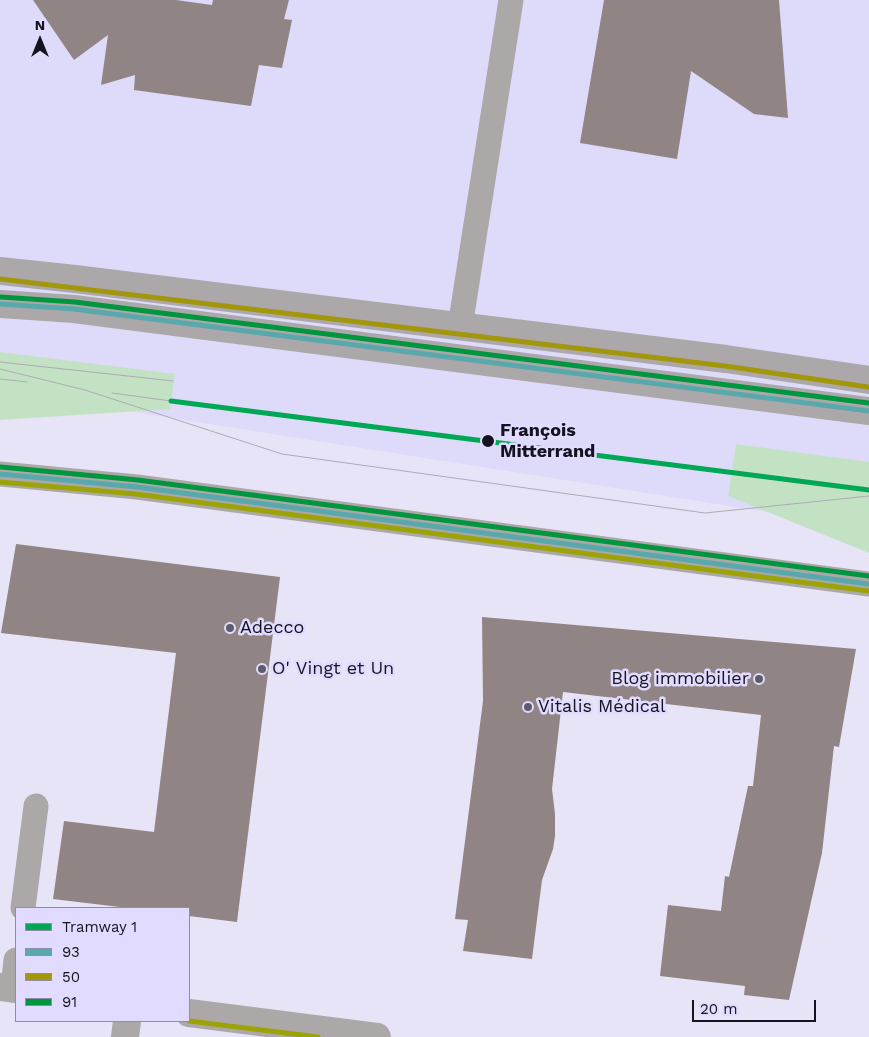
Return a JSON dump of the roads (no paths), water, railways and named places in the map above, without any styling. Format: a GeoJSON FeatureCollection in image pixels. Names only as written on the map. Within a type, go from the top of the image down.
{"type":"FeatureCollection","features":[{"type":"Feature","properties":{"kind":"street"},"geometry":{"type":"LineString","coordinates":[[0,272],[75,279],[736,361],[869,380]]}},
{"type":"Feature","properties":{"kind":"street"},"geometry":{"type":"LineString","coordinates":[[0,304],[74,310],[869,410]]}},
{"type":"Feature","properties":{"kind":"street"},"geometry":{"type":"LineString","coordinates":[[190,1013],[377,1037]]}},
{"type":"Feature","properties":{"kind":"street"},"geometry":{"type":"LineString","coordinates":[[125,1037],[127,1022]]}},
{"type":"Feature","properties":{"kind":"lane"},"geometry":{"type":"LineString","coordinates":[[460,327],[511,0]]}},
{"type":"Feature","properties":{"kind":"lane"},"geometry":{"type":"LineString","coordinates":[[0,474],[137,487],[869,584]]}},
{"type":"Feature","properties":{"kind":"lane"},"geometry":{"type":"LineString","coordinates":[[23,907],[36,806]]}},
{"type":"Feature","properties":{"kind":"lane"},"geometry":{"type":"LineString","coordinates":[[10,988],[15,965]]}},
{"type":"Feature","properties":{"kind":"tram line"},"geometry":{"type":"LineString","coordinates":[[0,362],[173,381]]}},
{"type":"Feature","properties":{"kind":"tram line"},"geometry":{"type":"LineString","coordinates":[[0,369],[85,390],[282,454],[705,513],[869,496]]}},
{"type":"Feature","properties":{"kind":"tram line"},"geometry":{"type":"LineString","coordinates":[[0,379],[27,382]]}},
{"type":"Feature","properties":{"kind":"tram line"},"geometry":{"type":"LineString","coordinates":[[112,393],[171,401]]}},
{"type":"Feature","properties":{"kind":"tram line","name":"1"},"geometry":{"type":"LineString","coordinates":[[171,401],[869,490]]}},
{"type":"Feature","properties":{"kind":"place","name":"François Mitterrand"},"geometry":{"type":"Point","coordinates":[488,441]}},
{"type":"Feature","properties":{"kind":"place","name":"Adecco"},"geometry":{"type":"Point","coordinates":[230,628]}},
{"type":"Feature","properties":{"kind":"place","name":"O' Vingt et Un"},"geometry":{"type":"Point","coordinates":[262,669]}},
{"type":"Feature","properties":{"kind":"place","name":"Blog immobilier"},"geometry":{"type":"Point","coordinates":[759,679]}},
{"type":"Feature","properties":{"kind":"place","name":"Vitalis Médical"},"geometry":{"type":"Point","coordinates":[528,707]}}]}
